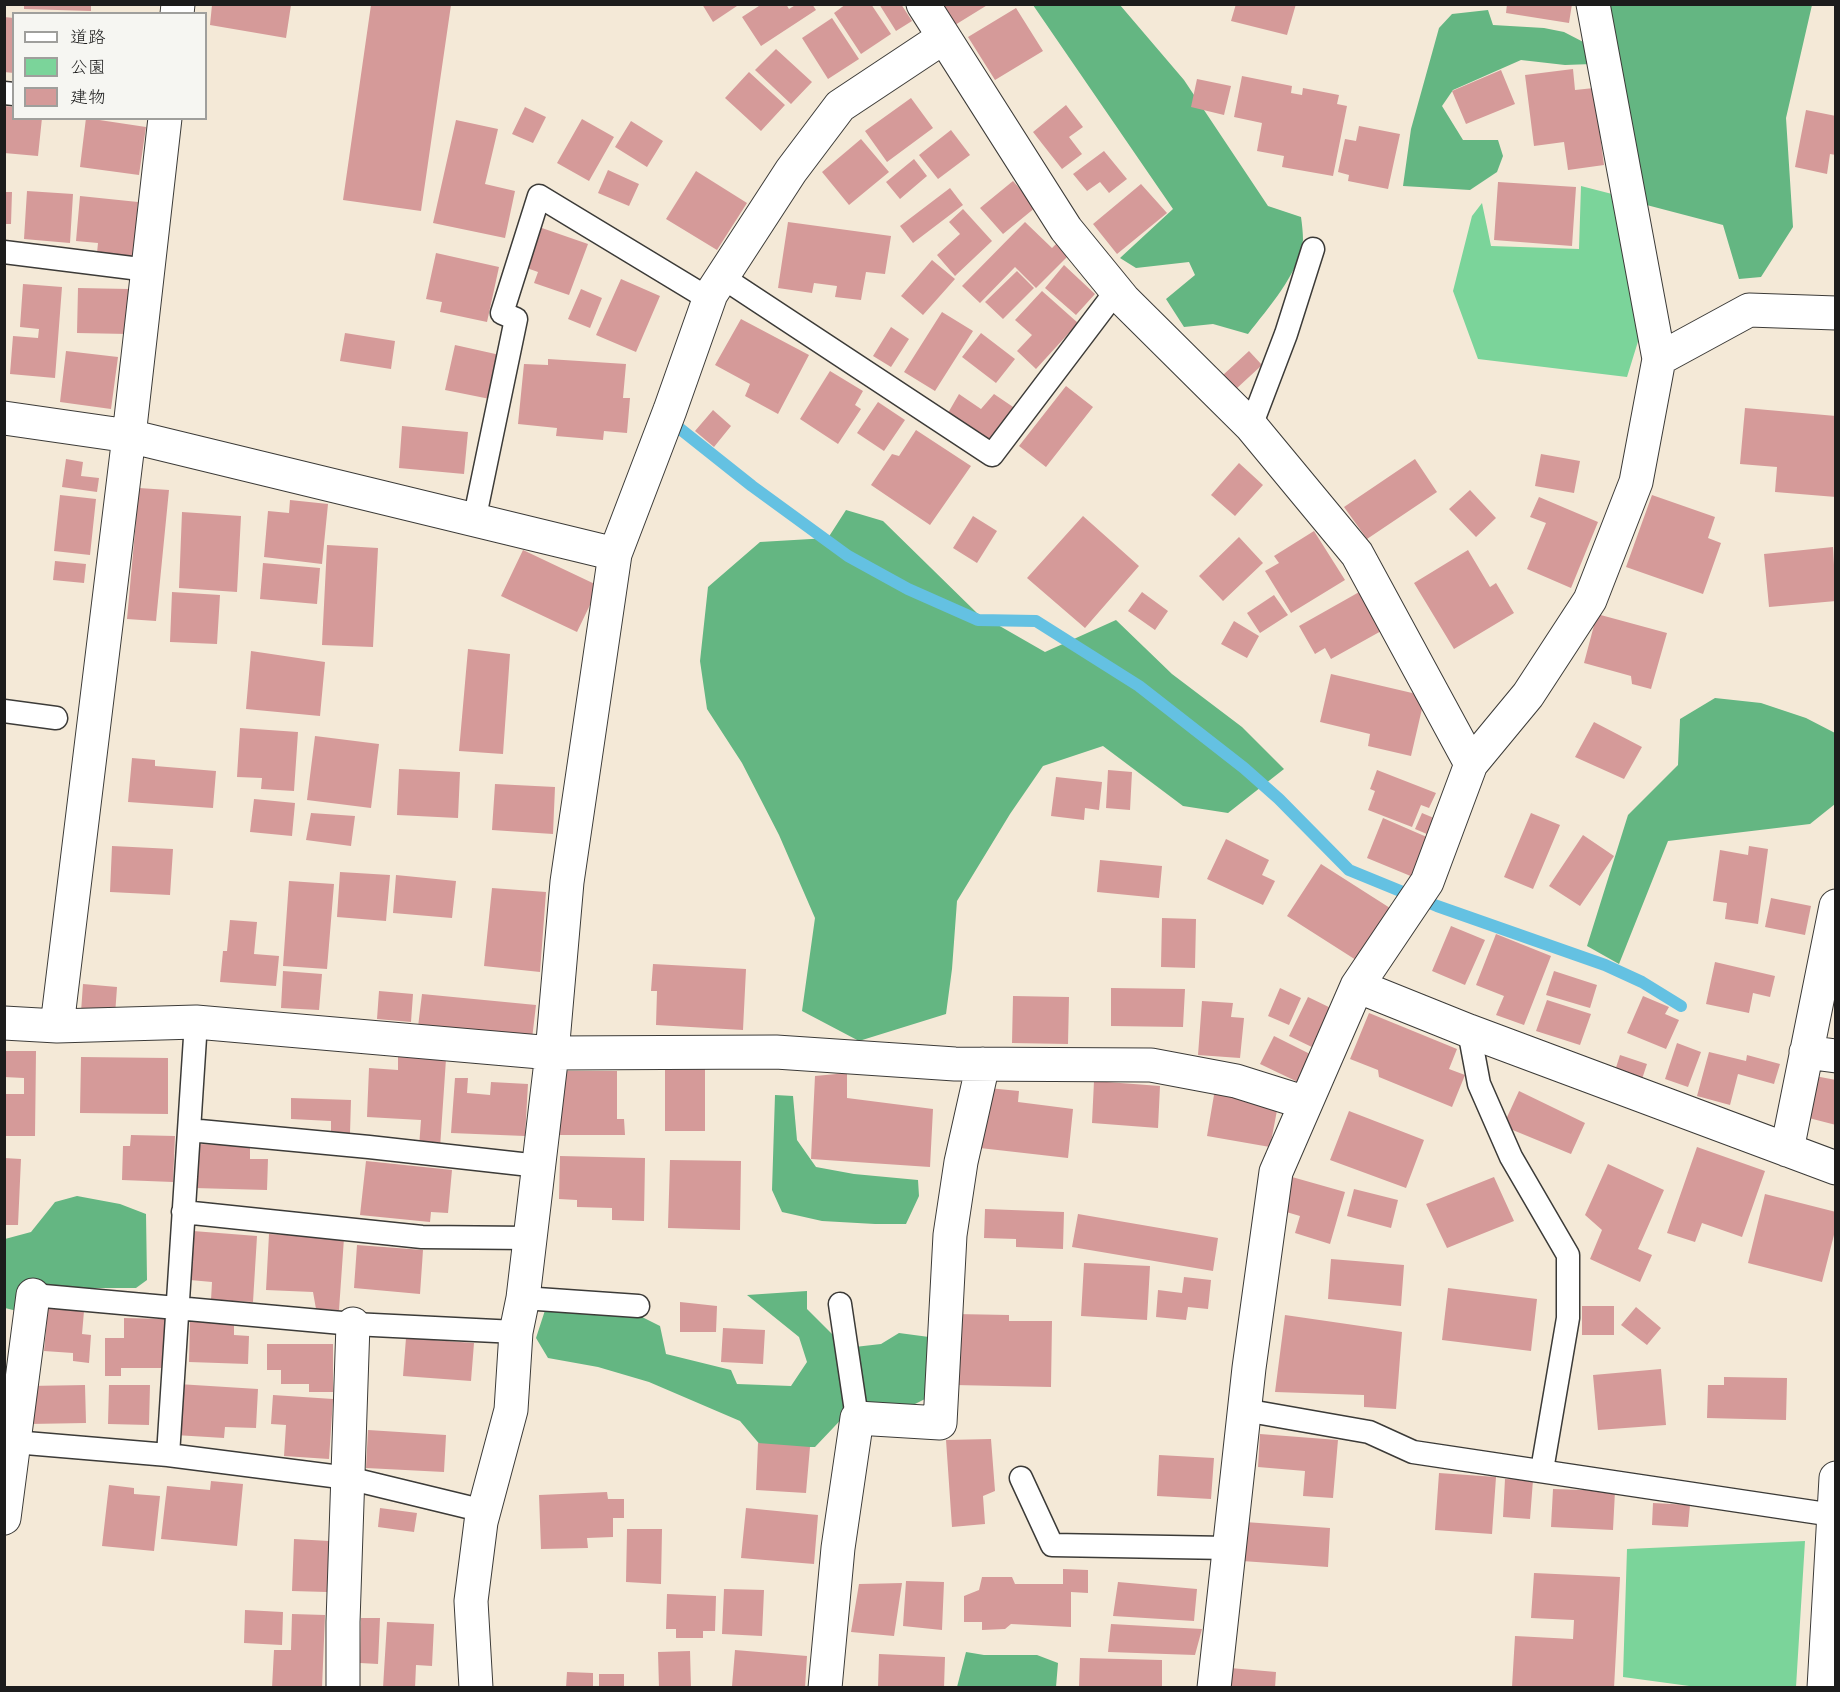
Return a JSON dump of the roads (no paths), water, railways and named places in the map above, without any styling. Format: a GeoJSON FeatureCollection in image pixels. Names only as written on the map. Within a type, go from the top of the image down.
{"type":"FeatureCollection","features":[{"type":"Feature","properties":{"kind":"street"},"geometry":{"type":"LineString","coordinates":[[923,4],[1066,229],[1124,300],[1251,426],[1357,554],[1471,764]]}},
{"type":"Feature","properties":{"kind":"street"},"geometry":{"type":"LineString","coordinates":[[1215,1688],[1244,1410],[1276,1172],[1357,986],[1416,897],[1471,764],[1528,695],[1590,600],[1636,482],[1659,358],[1593,4]]}},
{"type":"Feature","properties":{"kind":"street"},"geometry":{"type":"LineString","coordinates":[[477,1688],[471,1601],[481,1522],[511,1410],[516,1332],[523,1298],[552,1053],[567,882],[615,554],[715,288],[791,171],[840,106],[944,37]]}},
{"type":"Feature","properties":{"kind":"street"},"geometry":{"type":"LineString","coordinates":[[57,1026],[129,436],[165,120]]}},
{"type":"Feature","properties":{"kind":"street"},"geometry":{"type":"LineString","coordinates":[[1659,358],[1749,310],[1836,313]]}},
{"type":"Feature","properties":{"kind":"street"},"geometry":{"type":"LineString","coordinates":[[4,418],[129,436],[615,554]]}},
{"type":"Feature","properties":{"kind":"street"},"geometry":{"type":"LineString","coordinates":[[1787,1150],[1821,1054],[1836,906]]}},
{"type":"Feature","properties":{"kind":"street"},"geometry":{"type":"LineString","coordinates":[[1357,986],[1469,1031],[1836,1168]]}},
{"type":"Feature","properties":{"kind":"street"},"geometry":{"type":"LineString","coordinates":[[4,1023],[57,1026],[196,1022],[552,1053],[776,1052],[955,1064],[1151,1065],[1236,1081],[1306,1103]]}},
{"type":"Feature","properties":{"kind":"street"},"geometry":{"type":"LineString","coordinates":[[825,1688],[838,1548],[857,1418],[940,1423],[950,1235],[961,1162],[983,1064]]}},
{"type":"Feature","properties":{"kind":"street"},"geometry":{"type":"LineString","coordinates":[[4,1518],[33,1295]]}},
{"type":"Feature","properties":{"kind":"street"},"geometry":{"type":"LineString","coordinates":[[343,1688],[352,1324]]}},
{"type":"Feature","properties":{"kind":"street"},"geometry":{"type":"LineString","coordinates":[[1828,1686],[1836,1478]]}},
{"type":"Feature","properties":{"kind":"lane"},"geometry":{"type":"LineString","coordinates":[[474,521],[516,319],[502,313],[539,196],[715,288],[992,455],[1117,290]]}},
{"type":"Feature","properties":{"kind":"lane"},"geometry":{"type":"LineString","coordinates":[[1251,426],[1286,334],[1313,249]]}},
{"type":"Feature","properties":{"kind":"lane"},"geometry":{"type":"LineString","coordinates":[[4,252],[148,270]]}},
{"type":"Feature","properties":{"kind":"lane"},"geometry":{"type":"LineString","coordinates":[[4,711],[56,718]]}},
{"type":"Feature","properties":{"kind":"lane"},"geometry":{"type":"LineString","coordinates":[[168,1455],[196,1022]]}},
{"type":"Feature","properties":{"kind":"lane"},"geometry":{"type":"LineString","coordinates":[[1469,1031],[1479,1084],[1511,1157],[1568,1255],[1568,1318],[1542,1470]]}},
{"type":"Feature","properties":{"kind":"lane"},"geometry":{"type":"LineString","coordinates":[[189,1130],[539,1166]]}},
{"type":"Feature","properties":{"kind":"lane"},"geometry":{"type":"LineString","coordinates":[[183,1212],[422,1237],[530,1238]]}},
{"type":"Feature","properties":{"kind":"lane"},"geometry":{"type":"LineString","coordinates":[[33,1295],[352,1324],[516,1332]]}},
{"type":"Feature","properties":{"kind":"lane"},"geometry":{"type":"LineString","coordinates":[[523,1298],[638,1306]]}},
{"type":"Feature","properties":{"kind":"lane"},"geometry":{"type":"LineString","coordinates":[[840,1304],[857,1418]]}},
{"type":"Feature","properties":{"kind":"lane"},"geometry":{"type":"LineString","coordinates":[[1244,1410],[1369,1432],[1413,1452],[1833,1515]]}},
{"type":"Feature","properties":{"kind":"lane"},"geometry":{"type":"LineString","coordinates":[[14,1442],[168,1455],[348,1478],[484,1511]]}},
{"type":"Feature","properties":{"kind":"lane"},"geometry":{"type":"LineString","coordinates":[[1021,1478],[1052,1545],[1229,1548]]}},
{"type":"Feature","properties":{"kind":"waterway"},"geometry":{"type":"LineString","coordinates":[[679,428],[752,486],[848,556],[908,589],[978,620],[1036,621],[1139,686],[1244,768],[1279,799],[1349,870],[1437,906],[1605,965],[1642,982],[1681,1006]]}}]}
